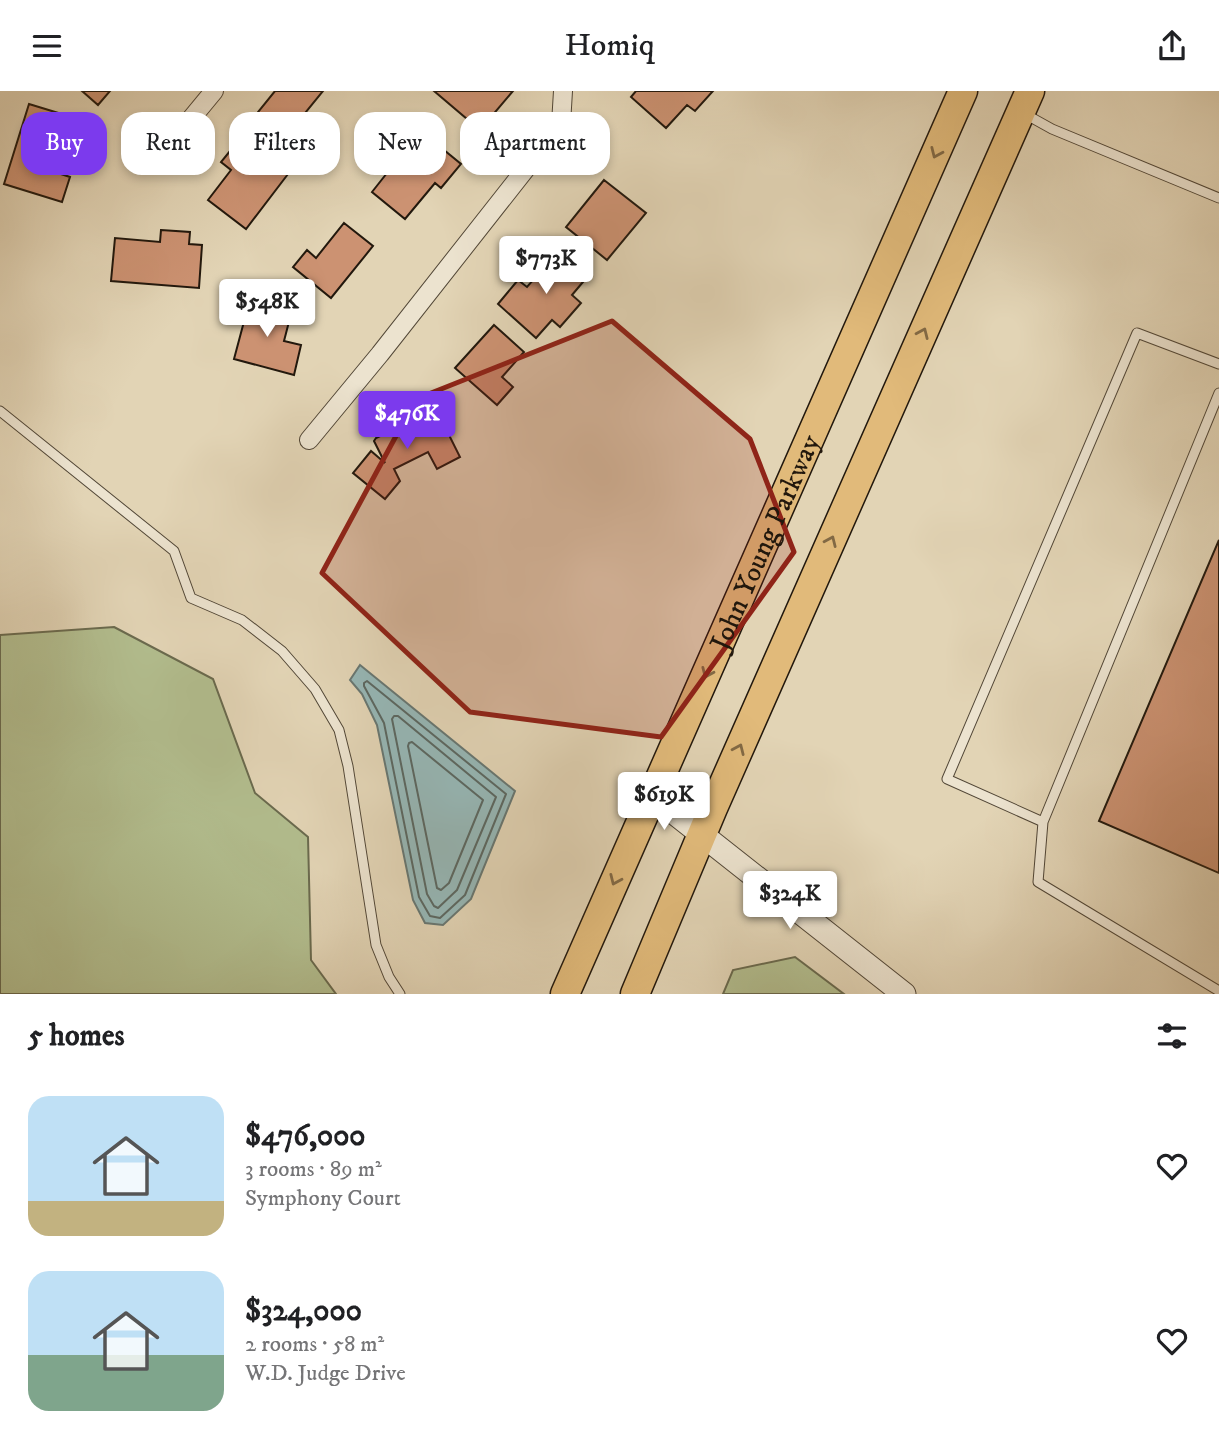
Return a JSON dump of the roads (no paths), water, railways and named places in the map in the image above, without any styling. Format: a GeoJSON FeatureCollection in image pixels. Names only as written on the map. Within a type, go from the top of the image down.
{"type":"FeatureCollection","features":[{"type":"Feature","properties":{"kind":"main road","name":"John Young Parkway"},"geometry":{"type":"LineString","coordinates":[[565,994],[963,91]]}},
{"type":"Feature","properties":{"kind":"main road"},"geometry":{"type":"LineString","coordinates":[[635,994],[1019,98]]}},
{"type":"Feature","properties":{"kind":"street"},"geometry":{"type":"LineString","coordinates":[[197,112],[214,91]]}},
{"type":"Feature","properties":{"kind":"street"},"geometry":{"type":"LineString","coordinates":[[309,440],[561,124],[563,91]]}},
{"type":"Feature","properties":{"kind":"street"},"geometry":{"type":"LineString","coordinates":[[653,796],[904,994]]}},
{"type":"Feature","properties":{"kind":"lane"},"geometry":{"type":"LineString","coordinates":[[1019,98],[1052,129],[1219,198]]}},
{"type":"Feature","properties":{"kind":"lane"},"geometry":{"type":"LineString","coordinates":[[1044,822],[947,779],[1137,333],[1219,364]]}},
{"type":"Feature","properties":{"kind":"lane"},"geometry":{"type":"LineString","coordinates":[[1219,393],[1044,822],[1038,882],[1219,991]]}},
{"type":"Feature","properties":{"kind":"lane"},"geometry":{"type":"LineString","coordinates":[[0,411],[174,551],[191,598],[242,620],[282,651],[315,689],[339,730],[348,766],[376,945],[389,977],[400,994]]}},
{"type":"Feature","properties":{"kind":"water"},"geometry":{"type":"Polygon","coordinates":[[[360,665],[515,791],[471,899],[443,925],[425,923],[413,900],[377,725],[362,694],[350,680],[360,665]]]}}]}
